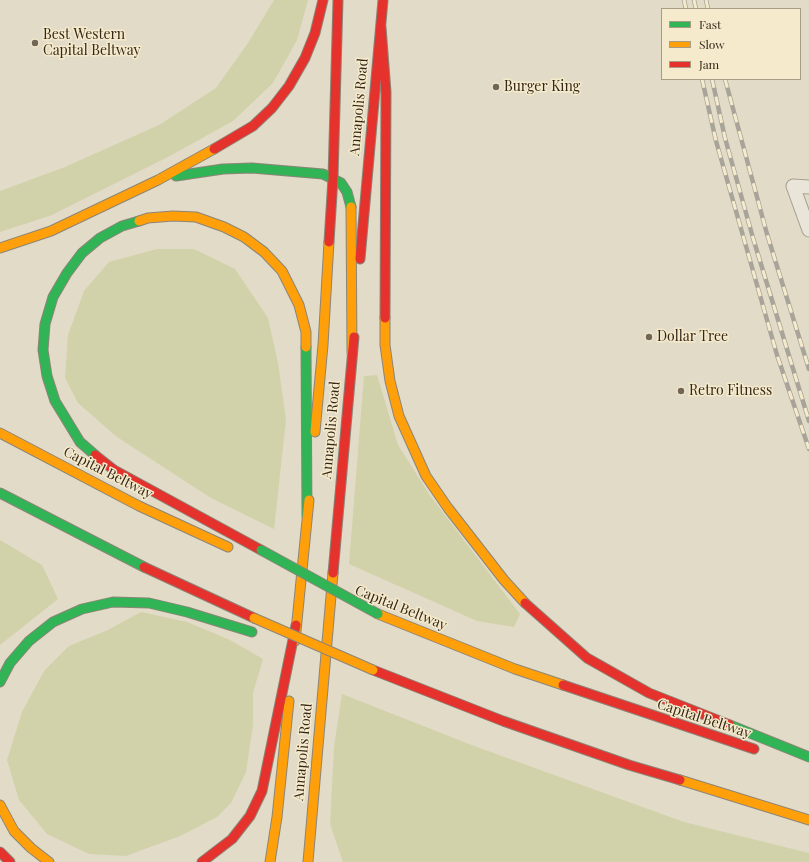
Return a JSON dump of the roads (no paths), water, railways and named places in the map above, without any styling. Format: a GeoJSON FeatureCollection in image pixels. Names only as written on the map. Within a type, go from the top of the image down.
{"type":"FeatureCollection","features":[{"type":"Feature","properties":{"kind":"main road"},"geometry":{"type":"LineString","coordinates":[[0,248],[51,231],[158,180],[253,126],[272,108],[289,86],[305,58],[315,33],[323,0]]}},
{"type":"Feature","properties":{"kind":"main road","name":"Annapolis Road"},"geometry":{"type":"LineString","coordinates":[[270,862],[277,817],[323,345],[333,178],[338,0]]}},
{"type":"Feature","properties":{"kind":"main road","name":"Annapolis Road"},"geometry":{"type":"LineString","coordinates":[[308,862],[372,108],[383,0]]}},
{"type":"Feature","properties":{"kind":"main road"},"geometry":{"type":"LineString","coordinates":[[381,27],[386,92],[386,345],[390,381],[398,416],[426,476],[448,508],[504,580],[532,611],[587,658],[649,693],[809,757]]}},
{"type":"Feature","properties":{"kind":"main road"},"geometry":{"type":"LineString","coordinates":[[158,180],[216,170],[252,168],[323,174],[341,183],[347,192],[351,206],[352,353]]}},
{"type":"Feature","properties":{"kind":"main road"},"geometry":{"type":"LineString","coordinates":[[307,516],[306,332],[299,305],[282,271],[264,252],[244,237],[224,227],[196,217],[173,216],[148,218],[122,226],[100,238],[82,253],[67,273],[53,298],[45,324],[43,350],[46,376],[58,406],[80,442],[114,470],[378,614]]}},
{"type":"Feature","properties":{"kind":"main road","name":"Capital Beltway"},"geometry":{"type":"LineString","coordinates":[[0,433],[139,506],[238,552]]}},
{"type":"Feature","properties":{"kind":"main road"},"geometry":{"type":"LineString","coordinates":[[0,493],[120,556],[254,618],[373,670],[503,721],[629,765],[809,820]]}},
{"type":"Feature","properties":{"kind":"main road","name":"Capital Beltway"},"geometry":{"type":"LineString","coordinates":[[280,571],[378,614],[515,669],[764,753]]}},
{"type":"Feature","properties":{"kind":"main road"},"geometry":{"type":"LineString","coordinates":[[0,682],[10,663],[29,641],[53,622],[82,609],[113,602],[150,603],[187,612],[256,633]]}},
{"type":"Feature","properties":{"kind":"main road"},"geometry":{"type":"LineString","coordinates":[[202,862],[232,839],[250,816],[262,791],[296,625]]}},
{"type":"Feature","properties":{"kind":"main road"},"geometry":{"type":"LineString","coordinates":[[282,642],[373,670]]}},
{"type":"Feature","properties":{"kind":"main road"},"geometry":{"type":"LineString","coordinates":[[794,761],[809,765]]}},
{"type":"Feature","properties":{"kind":"main road"},"geometry":{"type":"LineString","coordinates":[[0,805],[14,831],[31,848],[49,862]]}},
{"type":"Feature","properties":{"kind":"main road"},"geometry":{"type":"LineString","coordinates":[[0,852],[10,862]]}},
{"type":"Feature","properties":{"kind":"street"},"geometry":{"type":"LineString","coordinates":[[809,188],[793,186],[809,230]]}},
{"type":"Feature","properties":{"kind":"railway"},"geometry":{"type":"LineString","coordinates":[[684,0],[686,8]]}},
{"type":"Feature","properties":{"kind":"railway"},"geometry":{"type":"LineString","coordinates":[[694,0],[696,8]]}},
{"type":"Feature","properties":{"kind":"railway"},"geometry":{"type":"LineString","coordinates":[[706,0],[708,8]]}},
{"type":"Feature","properties":{"kind":"railway"},"geometry":{"type":"LineString","coordinates":[[702,80],[716,141],[777,355],[809,449]]}},
{"type":"Feature","properties":{"kind":"railway"},"geometry":{"type":"LineString","coordinates":[[712,80],[725,138],[753,238],[809,421]]}},
{"type":"Feature","properties":{"kind":"railway"},"geometry":{"type":"LineString","coordinates":[[725,80],[767,234],[809,369]]}},
{"type":"Feature","properties":{"kind":"place","name":"Best Western Capital Beltway"},"geometry":{"type":"Point","coordinates":[35,43]}},
{"type":"Feature","properties":{"kind":"place","name":"Burger King"},"geometry":{"type":"Point","coordinates":[496,87]}},
{"type":"Feature","properties":{"kind":"place","name":"Dollar Tree"},"geometry":{"type":"Point","coordinates":[649,337]}},
{"type":"Feature","properties":{"kind":"place","name":"Retro Fitness"},"geometry":{"type":"Point","coordinates":[681,391]}}]}
